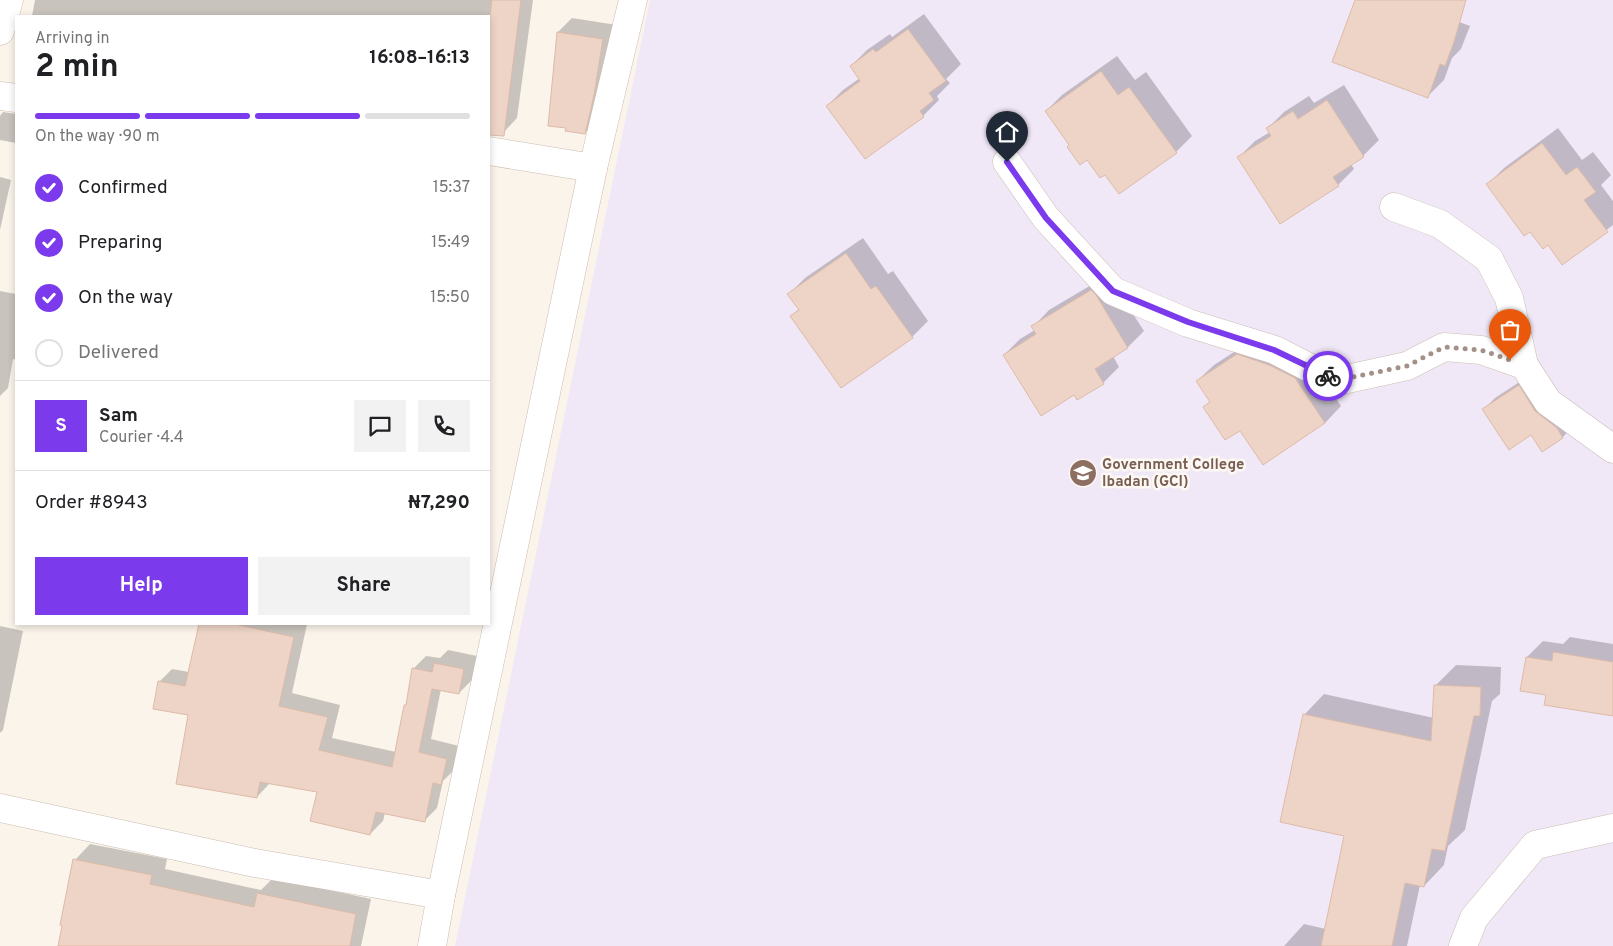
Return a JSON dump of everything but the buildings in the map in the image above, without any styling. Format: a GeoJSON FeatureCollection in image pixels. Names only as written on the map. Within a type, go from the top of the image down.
{"type":"FeatureCollection","features":[{"type":"Feature","properties":{"kind":"street"},"geometry":{"type":"LineString","coordinates":[[0,32],[9,0]]}},
{"type":"Feature","properties":{"kind":"street"},"geometry":{"type":"LineString","coordinates":[[432,946],[441,895],[593,168],[633,0]]}},
{"type":"Feature","properties":{"kind":"street"},"geometry":{"type":"LineString","coordinates":[[0,96],[15,98]]}},
{"type":"Feature","properties":{"kind":"street"},"geometry":{"type":"LineString","coordinates":[[490,151],[593,168]]}},
{"type":"Feature","properties":{"kind":"street"},"geometry":{"type":"LineString","coordinates":[[1007,162],[1046,218],[1113,291],[1188,322],[1274,350],[1338,380],[1407,366],[1444,347],[1481,350],[1524,365]]}},
{"type":"Feature","properties":{"kind":"street"},"geometry":{"type":"LineString","coordinates":[[1394,207],[1440,224],[1489,259],[1510,298],[1524,365],[1548,402],[1613,449]]}},
{"type":"Feature","properties":{"kind":"street"},"geometry":{"type":"LineString","coordinates":[[0,808],[255,863],[441,895]]}},
{"type":"Feature","properties":{"kind":"street"},"geometry":{"type":"LineString","coordinates":[[1463,946],[1474,918],[1535,845],[1613,828]]}},
{"type":"Feature","properties":{"kind":"shaded area","name":"Government College Ibadan (GCI)"},"geometry":{"type":"Polygon","coordinates":[[[650,0],[1613,0],[1613,946],[455,946],[650,0]]]}},
{"type":"Feature","properties":{"kind":"way so far"},"geometry":{"type":"LineString","coordinates":[[1328,376],[1338,380],[1368,376],[1407,366],[1444,347],[1481,350],[1510,360]]}},
{"type":"Feature","properties":{"kind":"place","name":"Government College Ibadan (GCI)"},"geometry":{"type":"Point","coordinates":[1083,473]}},
{"type":"Feature","properties":{"kind":"route"},"geometry":{"type":"LineString","coordinates":[[1007,162],[1046,218],[1113,291],[1188,322],[1274,350],[1328,376]]}}]}
